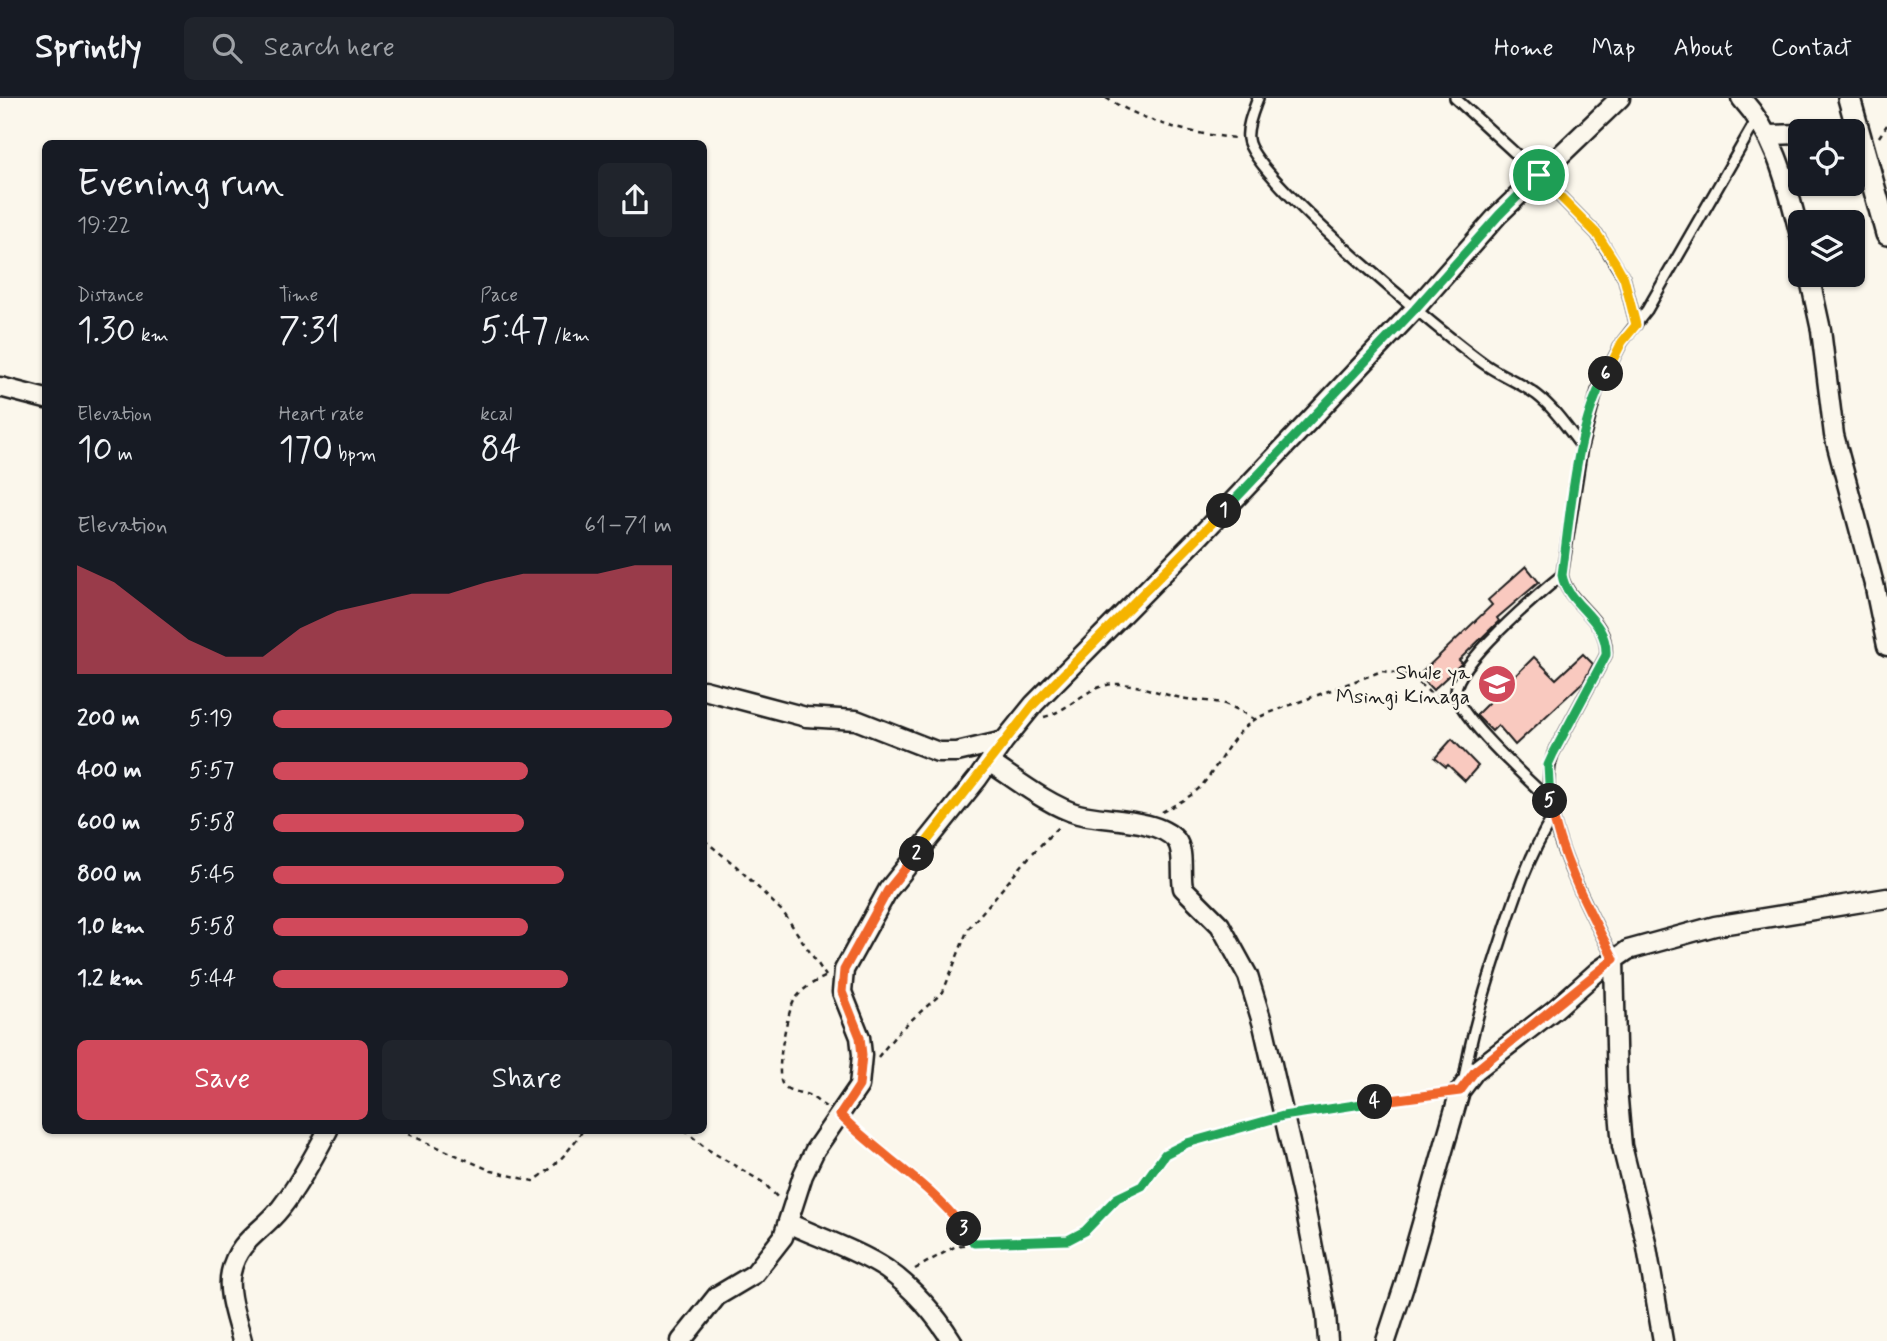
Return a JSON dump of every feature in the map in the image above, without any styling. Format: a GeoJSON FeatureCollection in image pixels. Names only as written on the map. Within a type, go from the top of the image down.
{"type":"FeatureCollection","features":[{"type":"Feature","properties":{"kind":"street"},"geometry":{"type":"LineString","coordinates":[[681,1341],[717,1296],[754,1275],[783,1237],[809,1163],[859,1086],[862,1064],[860,1037],[842,992],[844,970],[888,890],[1034,704],[1199,537],[1415,309],[1499,215],[1620,98]]}},
{"type":"Feature","properties":{"kind":"street"},"geometry":{"type":"LineString","coordinates":[[1741,98],[1758,117],[1768,135],[1793,210]]}},
{"type":"Feature","properties":{"kind":"street"},"geometry":{"type":"LineString","coordinates":[[1849,98],[1853,119]]}},
{"type":"Feature","properties":{"kind":"street"},"geometry":{"type":"LineString","coordinates":[[1768,135],[1788,134]]}},
{"type":"Feature","properties":{"kind":"street"},"geometry":{"type":"LineString","coordinates":[[1865,162],[1887,234]]}},
{"type":"Feature","properties":{"kind":"street"},"geometry":{"type":"LineString","coordinates":[[1812,287],[1821,330],[1834,435],[1881,587],[1887,646]]}},
{"type":"Feature","properties":{"kind":"street"},"geometry":{"type":"LineString","coordinates":[[0,387],[42,397]]}},
{"type":"Feature","properties":{"kind":"street"},"geometry":{"type":"LineString","coordinates":[[707,691],[806,717],[856,720],[938,752],[957,752],[1004,741]]}},
{"type":"Feature","properties":{"kind":"street"},"geometry":{"type":"LineString","coordinates":[[989,762],[1076,814],[1153,826],[1175,838],[1181,847],[1183,888],[1220,925],[1248,976],[1263,1025],[1306,1212],[1326,1314],[1328,1341]]}},
{"type":"Feature","properties":{"kind":"street"},"geometry":{"type":"LineString","coordinates":[[1386,1341],[1461,1088],[1475,1071],[1614,959],[1642,945],[1714,926],[1887,898]]}},
{"type":"Feature","properties":{"kind":"street"},"geometry":{"type":"LineString","coordinates":[[1614,959],[1617,1088],[1622,1146],[1646,1242],[1662,1341]]}},
{"type":"Feature","properties":{"kind":"street"},"geometry":{"type":"LineString","coordinates":[[242,1341],[231,1294],[230,1274],[237,1254],[248,1238],[269,1222],[282,1207],[326,1134]]}},
{"type":"Feature","properties":{"kind":"street"},"geometry":{"type":"LineString","coordinates":[[789,1218],[884,1267],[901,1280],[944,1327],[952,1341]]}},
{"type":"Feature","properties":{"kind":"lane"},"geometry":{"type":"LineString","coordinates":[[1258,98],[1247,139],[1253,155],[1269,175],[1320,225],[1415,309],[1486,365],[1535,394],[1564,422],[1582,447]]}},
{"type":"Feature","properties":{"kind":"lane"},"geometry":{"type":"LineString","coordinates":[[1455,98],[1539,175],[1597,234],[1624,278],[1636,325]]}},
{"type":"Feature","properties":{"kind":"lane"},"geometry":{"type":"LineString","coordinates":[[1614,959],[1565,854],[1550,801],[1548,765],[1604,662],[1607,645],[1605,636],[1565,586],[1562,575],[1582,447],[1597,391],[1622,342],[1647,310],[1758,117]]}},
{"type":"Feature","properties":{"kind":"lane"},"geometry":{"type":"LineString","coordinates":[[1550,801],[1459,706],[1457,686],[1470,663],[1515,617],[1562,575]]}},
{"type":"Feature","properties":{"kind":"lane"},"geometry":{"type":"LineString","coordinates":[[1461,1088],[1478,1018],[1510,914],[1538,841],[1553,817]]}},
{"type":"Feature","properties":{"kind":"path"},"geometry":{"type":"LineString","coordinates":[[1106,98],[1126,110],[1170,128],[1190,133],[1247,139]]}},
{"type":"Feature","properties":{"kind":"path"},"geometry":{"type":"LineString","coordinates":[[1140,824],[1192,795],[1203,785],[1239,732],[1254,719],[1382,671],[1409,675],[1429,692],[1448,698],[1459,706]]}},
{"type":"Feature","properties":{"kind":"path"},"geometry":{"type":"LineString","coordinates":[[1021,719],[1056,714],[1094,690],[1116,684],[1181,698],[1221,703],[1237,708],[1254,719]]}},
{"type":"Feature","properties":{"kind":"path"},"geometry":{"type":"LineString","coordinates":[[878,1057],[900,1030],[943,992],[968,929],[1030,856],[1063,822],[1076,814]]}},
{"type":"Feature","properties":{"kind":"path"},"geometry":{"type":"LineString","coordinates":[[707,842],[736,866],[783,912],[826,976]]}},
{"type":"Feature","properties":{"kind":"path"},"geometry":{"type":"LineString","coordinates":[[844,970],[804,988],[792,1004],[780,1051],[779,1076],[782,1084],[792,1091],[809,1096],[840,1115],[929,1189],[974,1243]]}},
{"type":"Feature","properties":{"kind":"path"},"geometry":{"type":"LineString","coordinates":[[901,1280],[956,1246],[1068,1240],[1078,1236],[1117,1198],[1142,1186],[1157,1163],[1174,1149],[1187,1143],[1283,1116],[1461,1088]]}},
{"type":"Feature","properties":{"kind":"path"},"geometry":{"type":"LineString","coordinates":[[408,1134],[492,1171],[533,1181],[548,1172],[568,1152],[580,1134]]}},
{"type":"Feature","properties":{"kind":"path"},"geometry":{"type":"LineString","coordinates":[[689,1134],[706,1149],[764,1183],[789,1218]]}},
{"type":"Feature","properties":{"kind":"building"},"geometry":{"type":"Polygon","coordinates":[[[1526,566],[1539,582],[1497,618],[1499,621],[1459,660],[1462,663],[1433,690],[1419,675],[1492,605],[1488,600],[1526,566]]]}},
{"type":"Feature","properties":{"kind":"building"},"geometry":{"type":"Polygon","coordinates":[[[1583,654],[1593,664],[1584,681],[1515,745],[1498,725],[1492,731],[1476,715],[1534,657],[1556,679],[1583,654]]]}},
{"type":"Feature","properties":{"kind":"building"},"geometry":{"type":"Polygon","coordinates":[[[1452,739],[1478,766],[1465,781],[1448,765],[1446,767],[1435,758],[1452,739]]]}},
{"type":"Feature","properties":{"kind":"place","name":"Shule ya Msingi Kinaga"},"geometry":{"type":"Point","coordinates":[1497,684]}},
{"type":"Feature","properties":{"kind":"route"},"geometry":{"type":"LineString","coordinates":[[1539,175],[1597,234],[1624,278],[1636,325],[1622,342],[1597,391],[1589,415],[1562,575],[1565,586],[1605,636],[1606,655],[1548,765],[1553,817],[1565,854],[1614,959],[1475,1071],[1460,1091],[1283,1116],[1187,1143],[1165,1154],[1142,1186],[1117,1198],[1078,1236],[1068,1240],[974,1243],[929,1189],[840,1115],[859,1086],[862,1055],[860,1037],[842,992],[844,970],[888,890],[1034,704],[1199,537],[1415,309],[1519,193],[1539,175]]}}]}
